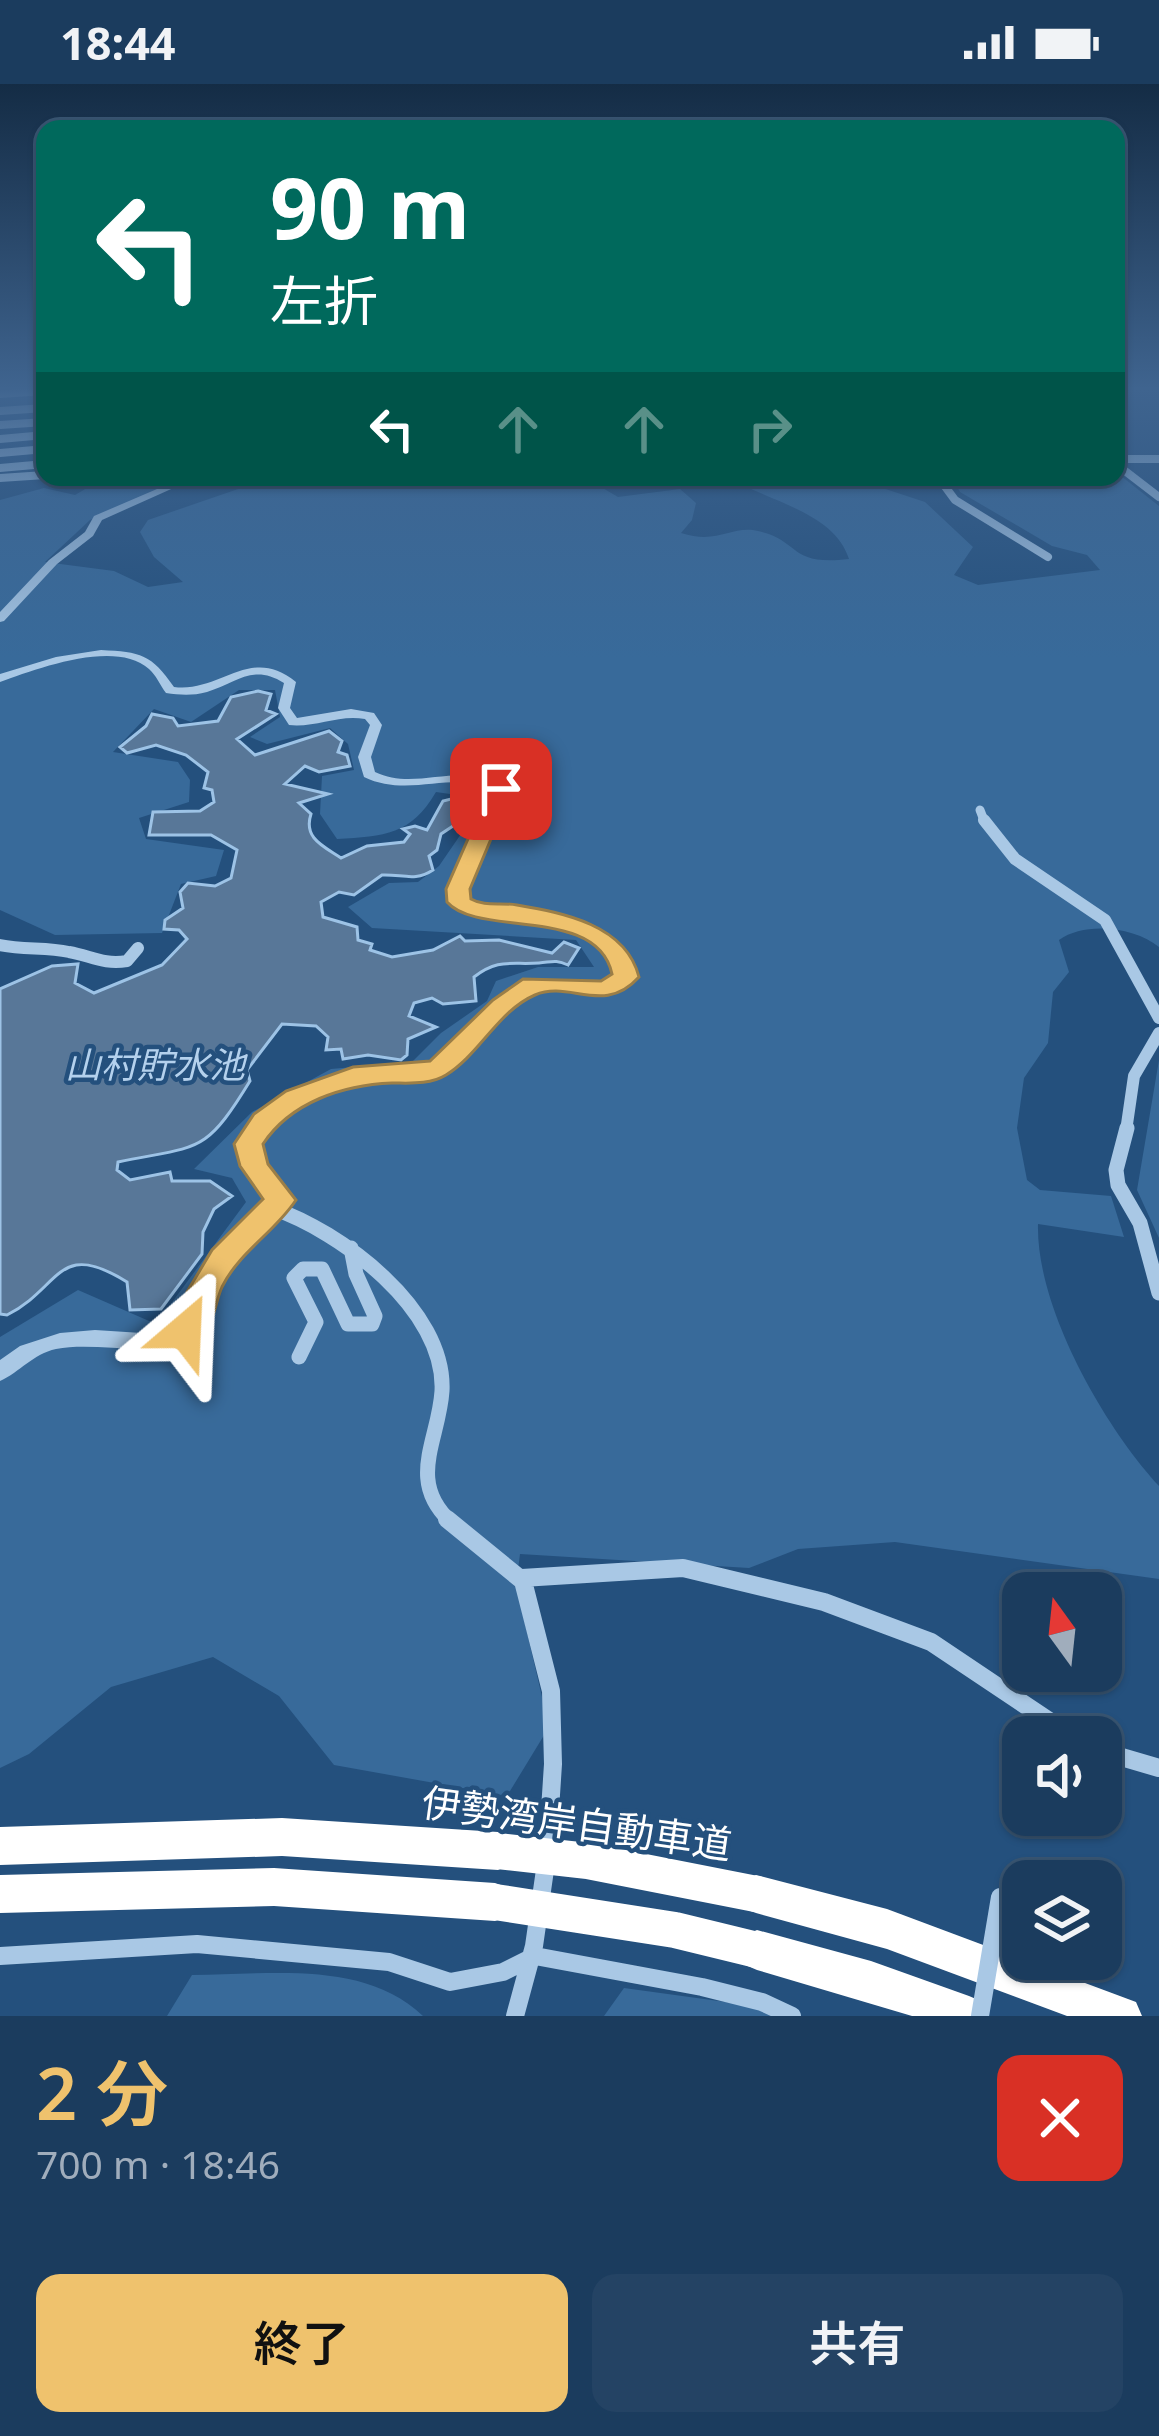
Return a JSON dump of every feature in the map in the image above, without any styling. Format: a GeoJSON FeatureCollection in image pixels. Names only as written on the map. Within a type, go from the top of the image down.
{"type":"FeatureCollection","features":[{"type":"Feature","properties":{"kind":"highway","name":"伊勢湾岸自動車道"},"geometry":{"type":"LineString","coordinates":[[0,1846],[282,1837],[588,1861],[756,1894],[887,1929],[1122,2016]]}},
{"type":"Feature","properties":{"kind":"highway"},"geometry":{"type":"LineString","coordinates":[[0,1894],[274,1887],[496,1902],[675,1930],[871,1981],[969,2016]]}},
{"type":"Feature","properties":{"kind":"street"},"geometry":{"type":"LineString","coordinates":[[1135,477],[1159,496]]}},
{"type":"Feature","properties":{"kind":"street"},"geometry":{"type":"LineString","coordinates":[[0,619],[53,562],[89,534],[98,518],[173,486]]}},
{"type":"Feature","properties":{"kind":"street"},"geometry":{"type":"LineString","coordinates":[[942,486],[959,506],[1021,535],[1048,557]]}},
{"type":"Feature","properties":{"kind":"street"},"geometry":{"type":"LineString","coordinates":[[0,677],[50,659],[121,657],[149,664],[170,690],[190,694],[246,671],[271,669],[290,682],[284,708],[293,722],[310,723],[345,712],[370,716],[376,725],[362,758],[364,769],[377,778],[410,785],[478,776],[493,779],[501,789],[458,889],[459,902],[471,911],[513,911],[591,932],[621,955],[627,966],[626,977],[613,988],[532,985],[428,1073],[353,1076],[281,1108],[264,1121],[248,1144],[254,1166],[280,1200],[224,1258],[203,1292],[202,1310],[185,1331],[160,1342],[65,1337],[40,1346],[0,1373]]}},
{"type":"Feature","properties":{"kind":"street"},"geometry":{"type":"LineString","coordinates":[[980,810],[982,823],[1000,844],[1107,922],[1144,999],[1159,1018]]}},
{"type":"Feature","properties":{"kind":"street"},"geometry":{"type":"LineString","coordinates":[[0,945],[26,951],[67,950],[110,964],[132,958],[138,948]]}},
{"type":"Feature","properties":{"kind":"street"},"geometry":{"type":"LineString","coordinates":[[1159,1033],[1134,1076],[1130,1118],[1116,1170],[1118,1185],[1140,1223],[1159,1293]]}},
{"type":"Feature","properties":{"kind":"street"},"geometry":{"type":"LineString","coordinates":[[272,1208],[310,1221],[351,1248],[415,1318],[442,1364],[442,1390],[427,1468],[429,1492],[439,1510],[522,1578],[552,1707],[535,1956],[515,2016]]}},
{"type":"Feature","properties":{"kind":"street"},"geometry":{"type":"LineString","coordinates":[[299,1358],[316,1322],[294,1278],[301,1269],[312,1265],[322,1269],[348,1324],[372,1324],[375,1316],[370,1301],[350,1264],[351,1248]]}},
{"type":"Feature","properties":{"kind":"street"},"geometry":{"type":"LineString","coordinates":[[522,1578],[683,1568],[866,1615],[931,1642],[1042,1716]]}},
{"type":"Feature","properties":{"kind":"street"},"geometry":{"type":"LineString","coordinates":[[1122,1757],[1159,1768]]}},
{"type":"Feature","properties":{"kind":"street"},"geometry":{"type":"LineString","coordinates":[[980,2016],[1000,1897]]}},
{"type":"Feature","properties":{"kind":"street"},"geometry":{"type":"LineString","coordinates":[[0,1956],[197,1944],[389,1962],[450,1982],[503,1972],[535,1956],[703,1987],[762,2002],[792,2016]]}},
{"type":"Feature","properties":{"kind":"shaded area"},"geometry":{"type":"Polygon","coordinates":[[[1125,479],[1159,506],[1159,947],[1137,935],[1110,929],[1082,930],[1059,940],[1069,972],[1053,992],[1048,1043],[1024,1078],[1017,1128],[1027,1180],[1040,1190],[1111,1196],[1124,1237],[1038,1224],[1048,1291],[1077,1363],[1116,1431],[1159,1486],[1159,1579],[895,1542],[798,1549],[749,1568],[520,1554],[516,1585],[549,1727],[507,1796],[334,1765],[279,1696],[213,1657],[111,1687],[29,1754],[0,1768],[0,1337],[78,1290],[156,1324],[246,1202],[232,1178],[194,1169],[252,1112],[331,1069],[412,1062],[441,1033],[487,1001],[496,981],[538,967],[594,967],[576,940],[372,928],[348,907],[389,883],[418,882],[439,866],[485,799],[436,792],[406,825],[337,839],[320,814],[322,776],[354,770],[348,744],[330,728],[267,744],[250,737],[280,717],[275,690],[239,690],[191,722],[154,709],[113,752],[178,762],[190,780],[189,802],[139,818],[146,839],[224,850],[216,876],[181,884],[162,933],[55,935],[0,910],[0,500],[44,488],[75,495],[90,486],[165,486],[90,520],[45,562],[114,571],[148,587],[183,582],[154,557],[140,532],[148,520],[239,486],[599,486],[618,497],[680,489],[696,503],[692,520],[681,533],[705,537],[758,531],[805,556],[829,560],[849,559],[829,529],[746,486],[876,486],[925,502],[973,547],[954,575],[978,585],[1100,570],[1087,555],[1052,546],[957,486],[1125,486],[1125,479]]]}},
{"type":"Feature","properties":{"kind":"shaded area"},"geometry":{"type":"Polygon","coordinates":[[[1159,1060],[1159,1238],[1137,1190],[1159,1060]]]}},
{"type":"Feature","properties":{"kind":"shaded area"},"geometry":{"type":"Polygon","coordinates":[[[283,1973],[344,1978],[399,1998],[423,2016],[167,2016],[192,1975],[283,1973]]]}},
{"type":"Feature","properties":{"kind":"shaded area"},"geometry":{"type":"Polygon","coordinates":[[[624,1988],[755,2006],[771,2016],[604,2016],[624,1988]]]}},
{"type":"Feature","properties":{"kind":"water","name":"山村貯水池"},"geometry":{"type":"Polygon","coordinates":[[[258,691],[271,694],[266,710],[276,714],[237,739],[255,755],[329,731],[342,741],[338,752],[347,755],[350,766],[319,772],[305,766],[285,784],[328,794],[299,803],[311,814],[312,835],[341,858],[367,846],[404,842],[410,834],[403,829],[427,830],[443,801],[463,796],[478,801],[453,812],[459,822],[441,834],[437,850],[429,856],[433,870],[414,877],[382,875],[354,895],[339,892],[321,902],[323,917],[357,927],[358,940],[392,957],[433,950],[460,936],[465,941],[499,940],[552,953],[564,942],[579,948],[568,965],[554,961],[505,964],[483,971],[474,977],[476,1001],[443,1004],[432,998],[414,1003],[409,1016],[436,1027],[408,1039],[407,1055],[401,1060],[368,1055],[343,1059],[341,1049],[326,1050],[328,1037],[316,1026],[282,1024],[247,1070],[250,1081],[210,1135],[184,1149],[118,1162],[117,1170],[130,1180],[170,1172],[172,1181],[210,1181],[232,1196],[214,1209],[203,1232],[202,1254],[161,1309],[130,1310],[127,1282],[86,1265],[61,1272],[25,1304],[0,1314],[0,989],[52,966],[78,964],[75,983],[94,993],[162,965],[187,939],[179,930],[164,929],[165,920],[183,908],[180,892],[188,883],[215,886],[231,878],[237,850],[211,835],[149,835],[153,812],[200,811],[214,802],[212,790],[204,788],[208,772],[186,755],[156,745],[127,753],[120,747],[146,726],[152,714],[173,718],[178,726],[218,721],[231,697],[258,691]]]}},
{"type":"Feature","properties":{"kind":"route"},"geometry":{"type":"LineString","coordinates":[[185,1331],[202,1310],[203,1292],[224,1258],[280,1200],[254,1166],[248,1144],[264,1121],[296,1098],[353,1076],[428,1073],[440,1068],[502,1006],[532,985],[606,989],[626,977],[621,955],[591,932],[513,911],[471,911],[459,902],[458,889],[501,789]]}}]}
